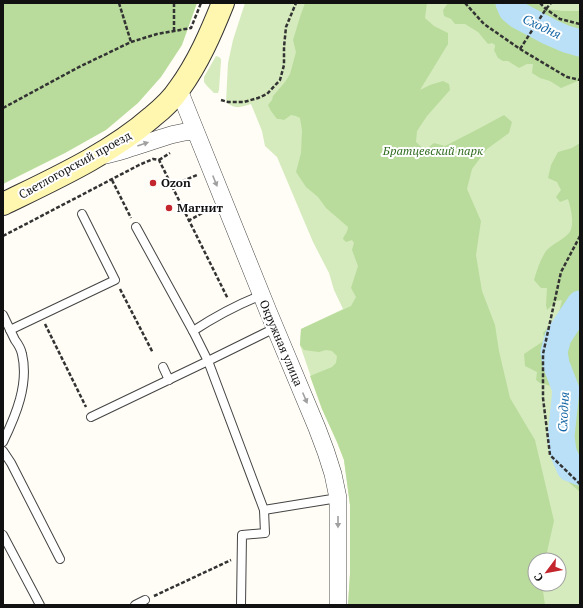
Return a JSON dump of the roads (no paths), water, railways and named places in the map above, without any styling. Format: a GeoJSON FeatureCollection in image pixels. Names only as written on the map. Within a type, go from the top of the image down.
{"type":"FeatureCollection","features":[{"type":"Feature","properties":{"kind":"main road","name":"Светлогорский проезд"},"geometry":{"type":"LineString","coordinates":[[3,204],[53,180],[92,158],[125,138],[162,108],[179,90],[210,37],[223,3]]}},
{"type":"Feature","properties":{"kind":"street","name":"Окружная улица"},"geometry":{"type":"LineString","coordinates":[[179,90],[275,328],[320,434],[331,467],[338,498],[338,605]]}},
{"type":"Feature","properties":{"kind":"street"},"geometry":{"type":"LineString","coordinates":[[92,158],[130,148],[183,131],[195,131]]}},
{"type":"Feature","properties":{"kind":"lane"},"geometry":{"type":"LineString","coordinates":[[10,330],[115,280],[82,214]]}},
{"type":"Feature","properties":{"kind":"lane"},"geometry":{"type":"LineString","coordinates":[[136,227],[208,361],[264,510],[265,533],[242,535],[241,605]]}},
{"type":"Feature","properties":{"kind":"lane"},"geometry":{"type":"LineString","coordinates":[[193,331],[214,317],[262,295]]}},
{"type":"Feature","properties":{"kind":"lane"},"geometry":{"type":"LineString","coordinates":[[3,315],[22,352],[24,370],[24,385],[12,423],[3,442]]}},
{"type":"Feature","properties":{"kind":"lane"},"geometry":{"type":"LineString","coordinates":[[91,417],[275,328]]}},
{"type":"Feature","properties":{"kind":"lane"},"geometry":{"type":"LineString","coordinates":[[163,367],[168,380]]}},
{"type":"Feature","properties":{"kind":"lane"},"geometry":{"type":"LineString","coordinates":[[3,451],[11,463],[60,558]]}},
{"type":"Feature","properties":{"kind":"lane"},"geometry":{"type":"LineString","coordinates":[[264,510],[338,498]]}},
{"type":"Feature","properties":{"kind":"lane"},"geometry":{"type":"LineString","coordinates":[[3,535],[40,605]]}},
{"type":"Feature","properties":{"kind":"lane"},"geometry":{"type":"LineString","coordinates":[[135,605],[145,600]]}},
{"type":"Feature","properties":{"kind":"waterway","name":"Сходня"},"geometry":{"type":"LineString","coordinates":[[509,3],[512,10],[518,15],[550,32],[580,43]]}},
{"type":"Feature","properties":{"kind":"waterway","name":"Сходня"},"geometry":{"type":"LineString","coordinates":[[580,304],[558,337],[554,352],[556,364],[566,390],[561,436],[563,452],[570,468],[580,472]]}},
{"type":"Feature","properties":{"kind":"place","name":"Ozon"},"geometry":{"type":"Point","coordinates":[153,183]}},
{"type":"Feature","properties":{"kind":"place","name":"Магнит"},"geometry":{"type":"Point","coordinates":[169,208]}},
{"type":"Feature","properties":{"kind":"park label","name":"Братцевский парк"},"geometry":{"type":"Point","coordinates":[433,151]}}]}
